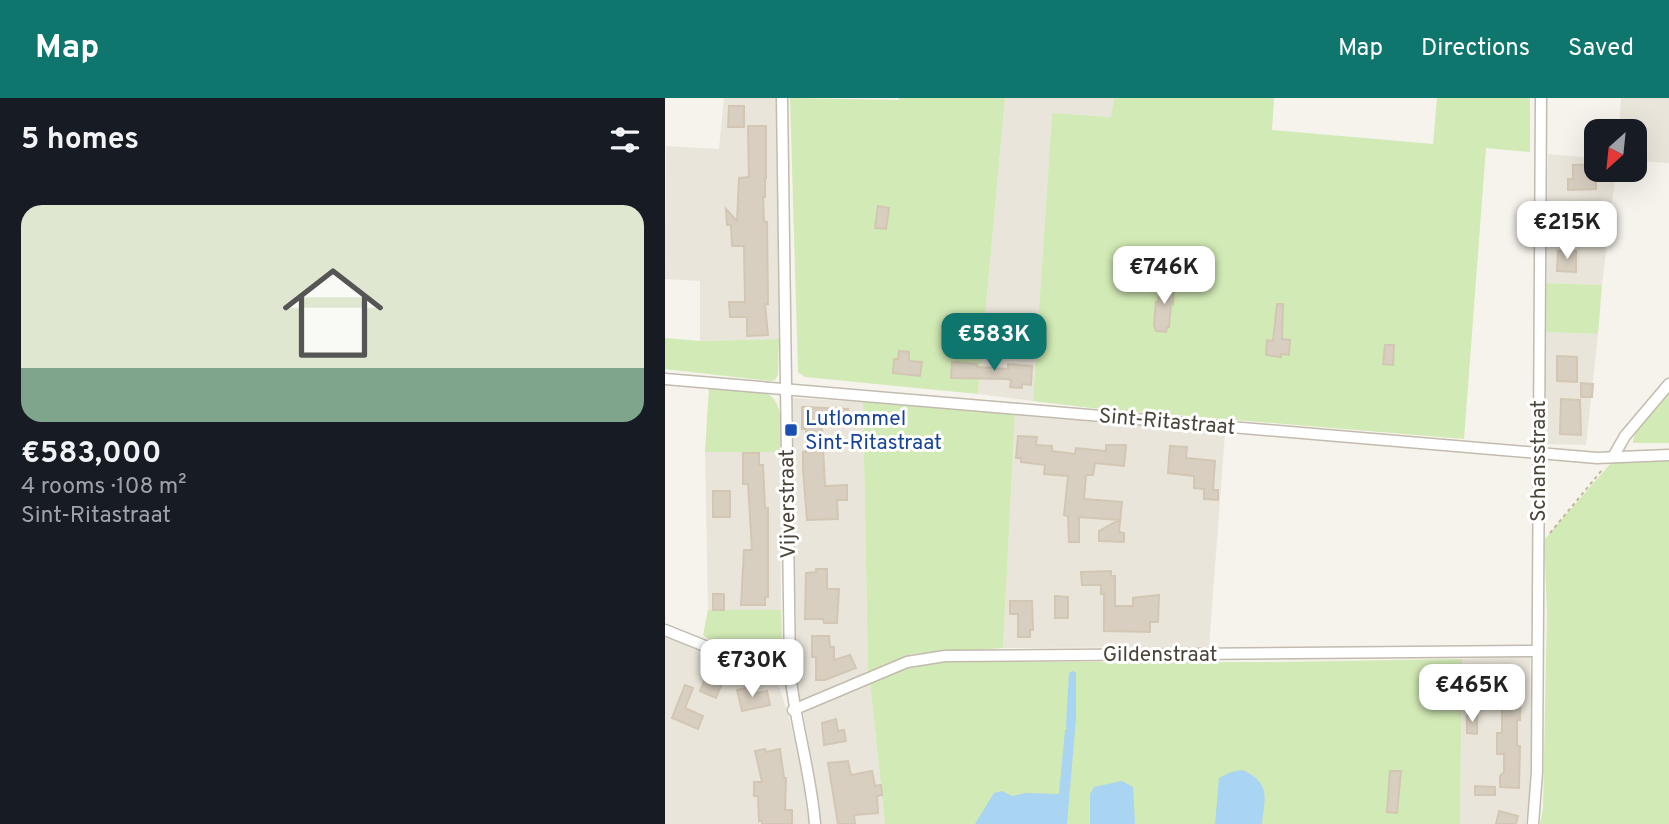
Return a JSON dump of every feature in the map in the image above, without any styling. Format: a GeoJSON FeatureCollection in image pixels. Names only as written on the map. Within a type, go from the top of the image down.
{"type":"FeatureCollection","features":[{"type":"Feature","properties":{"kind":"street","name":"Vijverstraat"},"geometry":{"type":"LineString","coordinates":[[782,98],[790,672],[793,709],[815,824]]}},
{"type":"Feature","properties":{"kind":"street","name":"Schansstraat"},"geometry":{"type":"LineString","coordinates":[[1533,824],[1537,772],[1541,98]]}},
{"type":"Feature","properties":{"kind":"street","name":"Sint-Ritastraat"},"geometry":{"type":"LineString","coordinates":[[665,379],[1538,453],[1613,457],[1669,455]]}},
{"type":"Feature","properties":{"kind":"street"},"geometry":{"type":"LineString","coordinates":[[1613,457],[1625,436],[1669,384]]}},
{"type":"Feature","properties":{"kind":"street"},"geometry":{"type":"LineString","coordinates":[[665,630],[761,668],[790,672]]}},
{"type":"Feature","properties":{"kind":"street","name":"Gildenstraat"},"geometry":{"type":"LineString","coordinates":[[793,709],[907,662],[945,656],[1537,651]]}},
{"type":"Feature","properties":{"kind":"path"},"geometry":{"type":"LineString","coordinates":[[1538,547],[1613,457]]}},
{"type":"Feature","properties":{"kind":"shaded area"},"geometry":{"type":"Polygon","coordinates":[[[724,98],[777,98],[779,339],[700,341],[700,281],[665,279],[666,146],[719,149],[724,98]]]}},
{"type":"Feature","properties":{"kind":"shaded area"},"geometry":{"type":"Polygon","coordinates":[[[1005,98],[1114,98],[1112,117],[1052,113],[1033,401],[978,394],[1005,98]]]}},
{"type":"Feature","properties":{"kind":"shaded area"},"geometry":{"type":"Polygon","coordinates":[[[1621,98],[1669,98],[1669,163],[1647,162],[1647,119],[1620,119],[1621,98]]]}},
{"type":"Feature","properties":{"kind":"shaded area"},"geometry":{"type":"Polygon","coordinates":[[[1548,154],[1584,157],[1584,182],[1615,182],[1602,285],[1545,283],[1548,154]]]}},
{"type":"Feature","properties":{"kind":"shaded area"},"geometry":{"type":"Polygon","coordinates":[[[1544,332],[1598,334],[1586,445],[1547,444],[1544,332]]]}},
{"type":"Feature","properties":{"kind":"shaded area"},"geometry":{"type":"Polygon","coordinates":[[[792,398],[863,402],[868,673],[803,702],[797,700],[792,398]]]}},
{"type":"Feature","properties":{"kind":"shaded area"},"geometry":{"type":"Polygon","coordinates":[[[1015,413],[1225,433],[1209,647],[1003,648],[1015,413]]]}},
{"type":"Feature","properties":{"kind":"shaded area"},"geometry":{"type":"Polygon","coordinates":[[[705,452],[780,452],[781,610],[708,610],[705,452]]]}},
{"type":"Feature","properties":{"kind":"shaded area"},"geometry":{"type":"Polygon","coordinates":[[[665,633],[775,674],[802,772],[809,824],[665,824],[665,633]]]}},
{"type":"Feature","properties":{"kind":"shaded area"},"geometry":{"type":"Polygon","coordinates":[[[1530,656],[1532,792],[1526,824],[1460,824],[1462,659],[1530,656]]]}},
{"type":"Feature","properties":{"kind":"shaded area"},"geometry":{"type":"Polygon","coordinates":[[[870,682],[885,824],[821,824],[803,710],[870,682]]]}},
{"type":"Feature","properties":{"kind":"green space"},"geometry":{"type":"Polygon","coordinates":[[[790,98],[1005,98],[978,394],[805,377],[798,372],[790,98]]]}},
{"type":"Feature","properties":{"kind":"green space"},"geometry":{"type":"Polygon","coordinates":[[[1114,98],[1274,98],[1272,130],[1433,144],[1437,98],[1530,98],[1530,152],[1486,148],[1464,439],[1033,401],[1052,113],[1111,117],[1114,98]]]}},
{"type":"Feature","properties":{"kind":"green space"},"geometry":{"type":"Polygon","coordinates":[[[1544,283],[1602,285],[1598,334],[1544,332],[1544,283]]]}},
{"type":"Feature","properties":{"kind":"green space"},"geometry":{"type":"Polygon","coordinates":[[[665,338],[700,341],[779,339],[778,375],[775,380],[770,381],[665,369],[665,338]]]}},
{"type":"Feature","properties":{"kind":"green space"},"geometry":{"type":"Polygon","coordinates":[[[709,387],[768,394],[774,399],[781,420],[780,452],[705,452],[709,387]]]}},
{"type":"Feature","properties":{"kind":"green space"},"geometry":{"type":"Polygon","coordinates":[[[1669,393],[1669,443],[1633,443],[1642,423],[1669,393]]]}},
{"type":"Feature","properties":{"kind":"green space"},"geometry":{"type":"Polygon","coordinates":[[[863,402],[1015,413],[1003,648],[912,654],[868,673],[863,402]]]}},
{"type":"Feature","properties":{"kind":"green space"},"geometry":{"type":"Polygon","coordinates":[[[1669,460],[1669,824],[1540,824],[1543,808],[1547,612],[1544,540],[1611,463],[1669,460]]]}},
{"type":"Feature","properties":{"kind":"green space"},"geometry":{"type":"Polygon","coordinates":[[[708,610],[781,610],[783,658],[776,667],[757,663],[711,641],[703,635],[708,610]]]}},
{"type":"Feature","properties":{"kind":"green space"},"geometry":{"type":"Polygon","coordinates":[[[1462,659],[1460,824],[885,824],[870,682],[924,662],[1462,659]]]}},
{"type":"Feature","properties":{"kind":"water"},"geometry":{"type":"Polygon","coordinates":[[[1069,673],[1076,673],[1076,718],[1067,824],[975,824],[994,793],[1002,791],[1012,796],[1026,793],[1059,794],[1067,729],[1069,673]]]}},
{"type":"Feature","properties":{"kind":"water"},"geometry":{"type":"Polygon","coordinates":[[[1243,770],[1262,786],[1265,799],[1262,824],[1215,824],[1219,778],[1243,770]]]}},
{"type":"Feature","properties":{"kind":"water"},"geometry":{"type":"Polygon","coordinates":[[[1122,781],[1133,787],[1135,824],[1090,824],[1090,794],[1094,787],[1122,781]]]}},
{"type":"Feature","properties":{"kind":"building"},"geometry":{"type":"Polygon","coordinates":[[[729,106],[744,106],[744,127],[728,127],[729,106]]]}},
{"type":"Feature","properties":{"kind":"building"},"geometry":{"type":"Polygon","coordinates":[[[748,126],[766,126],[766,178],[763,197],[764,221],[767,222],[768,304],[765,304],[768,335],[747,336],[747,317],[730,317],[729,302],[745,302],[744,246],[732,246],[731,225],[727,225],[726,209],[737,221],[739,178],[749,177],[748,126]]]}},
{"type":"Feature","properties":{"kind":"building"},"geometry":{"type":"Polygon","coordinates":[[[1573,165],[1584,165],[1584,182],[1596,182],[1596,189],[1568,190],[1568,179],[1573,179],[1573,165]]]}},
{"type":"Feature","properties":{"kind":"building"},"geometry":{"type":"Polygon","coordinates":[[[878,206],[889,208],[886,229],[875,228],[878,206]]]}},
{"type":"Feature","properties":{"kind":"building"},"geometry":{"type":"Polygon","coordinates":[[[1559,207],[1583,208],[1583,238],[1571,238],[1571,233],[1557,232],[1559,207]]]}},
{"type":"Feature","properties":{"kind":"building"},"geometry":{"type":"Polygon","coordinates":[[[1558,251],[1576,251],[1576,272],[1557,271],[1558,251]]]}},
{"type":"Feature","properties":{"kind":"building"},"geometry":{"type":"Polygon","coordinates":[[[1163,279],[1174,280],[1173,304],[1171,303],[1169,327],[1166,332],[1156,331],[1154,325],[1156,302],[1158,303],[1159,292],[1162,292],[1163,279]]]}},
{"type":"Feature","properties":{"kind":"building"},"geometry":{"type":"Polygon","coordinates":[[[1277,304],[1283,304],[1282,339],[1290,340],[1289,355],[1281,354],[1281,357],[1266,355],[1267,340],[1273,341],[1277,304]]]}},
{"type":"Feature","properties":{"kind":"building"},"geometry":{"type":"Polygon","coordinates":[[[1011,316],[1032,318],[1030,338],[1009,336],[1011,316]]]}},
{"type":"Feature","properties":{"kind":"building"},"geometry":{"type":"Polygon","coordinates":[[[1385,345],[1394,345],[1393,365],[1383,364],[1385,345]]]}},
{"type":"Feature","properties":{"kind":"building"},"geometry":{"type":"Polygon","coordinates":[[[899,351],[909,352],[909,361],[922,362],[920,376],[893,373],[894,359],[898,359],[899,351]]]}},
{"type":"Feature","properties":{"kind":"building"},"geometry":{"type":"Polygon","coordinates":[[[1557,356],[1577,357],[1577,382],[1557,381],[1557,356]]]}},
{"type":"Feature","properties":{"kind":"building"},"geometry":{"type":"Polygon","coordinates":[[[952,362],[1008,369],[1008,364],[1032,366],[1031,385],[1022,384],[1022,388],[1010,387],[1011,380],[1007,379],[951,378],[952,362]]]}},
{"type":"Feature","properties":{"kind":"building"},"geometry":{"type":"Polygon","coordinates":[[[1581,383],[1593,384],[1592,397],[1581,397],[1581,383]]]}},
{"type":"Feature","properties":{"kind":"building"},"geometry":{"type":"Polygon","coordinates":[[[1561,399],[1580,400],[1581,435],[1560,434],[1561,399]]]}},
{"type":"Feature","properties":{"kind":"building"},"geometry":{"type":"Polygon","coordinates":[[[802,407],[848,409],[848,421],[824,422],[822,428],[825,486],[847,485],[847,500],[837,500],[838,519],[807,520],[803,469],[806,429],[802,429],[802,407]]]}},
{"type":"Feature","properties":{"kind":"building"},"geometry":{"type":"Polygon","coordinates":[[[1018,436],[1037,437],[1036,445],[1052,446],[1052,451],[1075,454],[1076,448],[1106,451],[1106,445],[1126,445],[1124,466],[1095,463],[1093,475],[1086,475],[1084,499],[1122,502],[1119,532],[1124,533],[1124,542],[1099,541],[1099,531],[1119,520],[1079,517],[1079,542],[1069,542],[1068,516],[1064,515],[1068,476],[1044,474],[1045,465],[1021,462],[1021,458],[1016,458],[1018,436]]]}},
{"type":"Feature","properties":{"kind":"building"},"geometry":{"type":"Polygon","coordinates":[[[1170,446],[1187,447],[1186,458],[1215,461],[1213,490],[1218,490],[1218,500],[1204,499],[1204,489],[1194,488],[1194,476],[1168,473],[1170,446]]]}},
{"type":"Feature","properties":{"kind":"building"},"geometry":{"type":"Polygon","coordinates":[[[743,453],[759,453],[759,465],[763,465],[765,508],[768,508],[768,597],[765,597],[765,605],[741,605],[744,550],[752,550],[748,484],[743,484],[743,453]]]}},
{"type":"Feature","properties":{"kind":"building"},"geometry":{"type":"Polygon","coordinates":[[[713,491],[730,491],[730,517],[713,517],[713,491]]]}},
{"type":"Feature","properties":{"kind":"building"},"geometry":{"type":"Polygon","coordinates":[[[816,569],[827,569],[827,589],[839,589],[837,623],[824,623],[823,619],[805,619],[806,573],[816,572],[816,569]]]}},
{"type":"Feature","properties":{"kind":"building"},"geometry":{"type":"Polygon","coordinates":[[[1111,571],[1111,576],[1115,576],[1115,606],[1133,606],[1133,598],[1159,595],[1158,622],[1150,622],[1150,632],[1104,631],[1104,594],[1101,594],[1101,585],[1082,585],[1081,572],[1111,571]]]}},
{"type":"Feature","properties":{"kind":"building"},"geometry":{"type":"Polygon","coordinates":[[[713,594],[724,594],[724,610],[713,610],[713,594]]]}},
{"type":"Feature","properties":{"kind":"building"},"geometry":{"type":"Polygon","coordinates":[[[1055,596],[1068,597],[1068,618],[1055,618],[1055,596]]]}},
{"type":"Feature","properties":{"kind":"building"},"geometry":{"type":"Polygon","coordinates":[[[1010,601],[1032,601],[1033,630],[1030,630],[1030,637],[1018,637],[1018,614],[1010,614],[1010,601]]]}},
{"type":"Feature","properties":{"kind":"building"},"geometry":{"type":"Polygon","coordinates":[[[812,636],[829,636],[830,647],[834,647],[834,660],[850,655],[856,668],[825,680],[816,680],[812,636]]]}},
{"type":"Feature","properties":{"kind":"building"},"geometry":{"type":"Polygon","coordinates":[[[1499,669],[1521,669],[1520,720],[1517,720],[1517,746],[1520,746],[1519,788],[1500,787],[1500,776],[1504,772],[1504,754],[1497,754],[1497,733],[1502,733],[1502,709],[1473,709],[1473,684],[1495,684],[1499,669]]]}},
{"type":"Feature","properties":{"kind":"building"},"geometry":{"type":"Polygon","coordinates":[[[708,671],[724,678],[716,698],[700,691],[708,671]]]}},
{"type":"Feature","properties":{"kind":"building"},"geometry":{"type":"Polygon","coordinates":[[[685,685],[693,688],[685,708],[703,716],[698,729],[672,718],[685,685]]]}},
{"type":"Feature","properties":{"kind":"building"},"geometry":{"type":"Polygon","coordinates":[[[751,687],[753,694],[767,691],[770,705],[742,711],[737,690],[751,687]]]}},
{"type":"Feature","properties":{"kind":"building"},"geometry":{"type":"Polygon","coordinates":[[[1467,715],[1477,715],[1477,734],[1467,733],[1467,715]]]}},
{"type":"Feature","properties":{"kind":"building"},"geometry":{"type":"Polygon","coordinates":[[[836,719],[838,731],[844,730],[846,741],[824,745],[822,723],[836,719]]]}},
{"type":"Feature","properties":{"kind":"building"},"geometry":{"type":"Polygon","coordinates":[[[765,749],[766,752],[780,749],[786,778],[785,810],[792,810],[792,824],[762,824],[762,821],[759,821],[758,796],[754,796],[754,782],[762,782],[755,751],[765,749]]]}},
{"type":"Feature","properties":{"kind":"building"},"geometry":{"type":"Polygon","coordinates":[[[848,761],[851,775],[872,771],[875,786],[881,785],[882,795],[877,796],[878,813],[854,815],[855,824],[838,824],[828,763],[848,761]]]}},
{"type":"Feature","properties":{"kind":"building"},"geometry":{"type":"Polygon","coordinates":[[[1390,771],[1401,771],[1397,813],[1387,812],[1390,771]]]}},
{"type":"Feature","properties":{"kind":"building"},"geometry":{"type":"Polygon","coordinates":[[[1475,786],[1495,787],[1495,795],[1475,795],[1475,786]]]}},
{"type":"Feature","properties":{"kind":"building"},"geometry":{"type":"Polygon","coordinates":[[[1499,811],[1518,816],[1516,824],[1496,824],[1499,811]]]}},
{"type":"Feature","properties":{"kind":"place","name":"Lutlommel Sint-Ritastraat"},"geometry":{"type":"Point","coordinates":[791,430]}}]}
